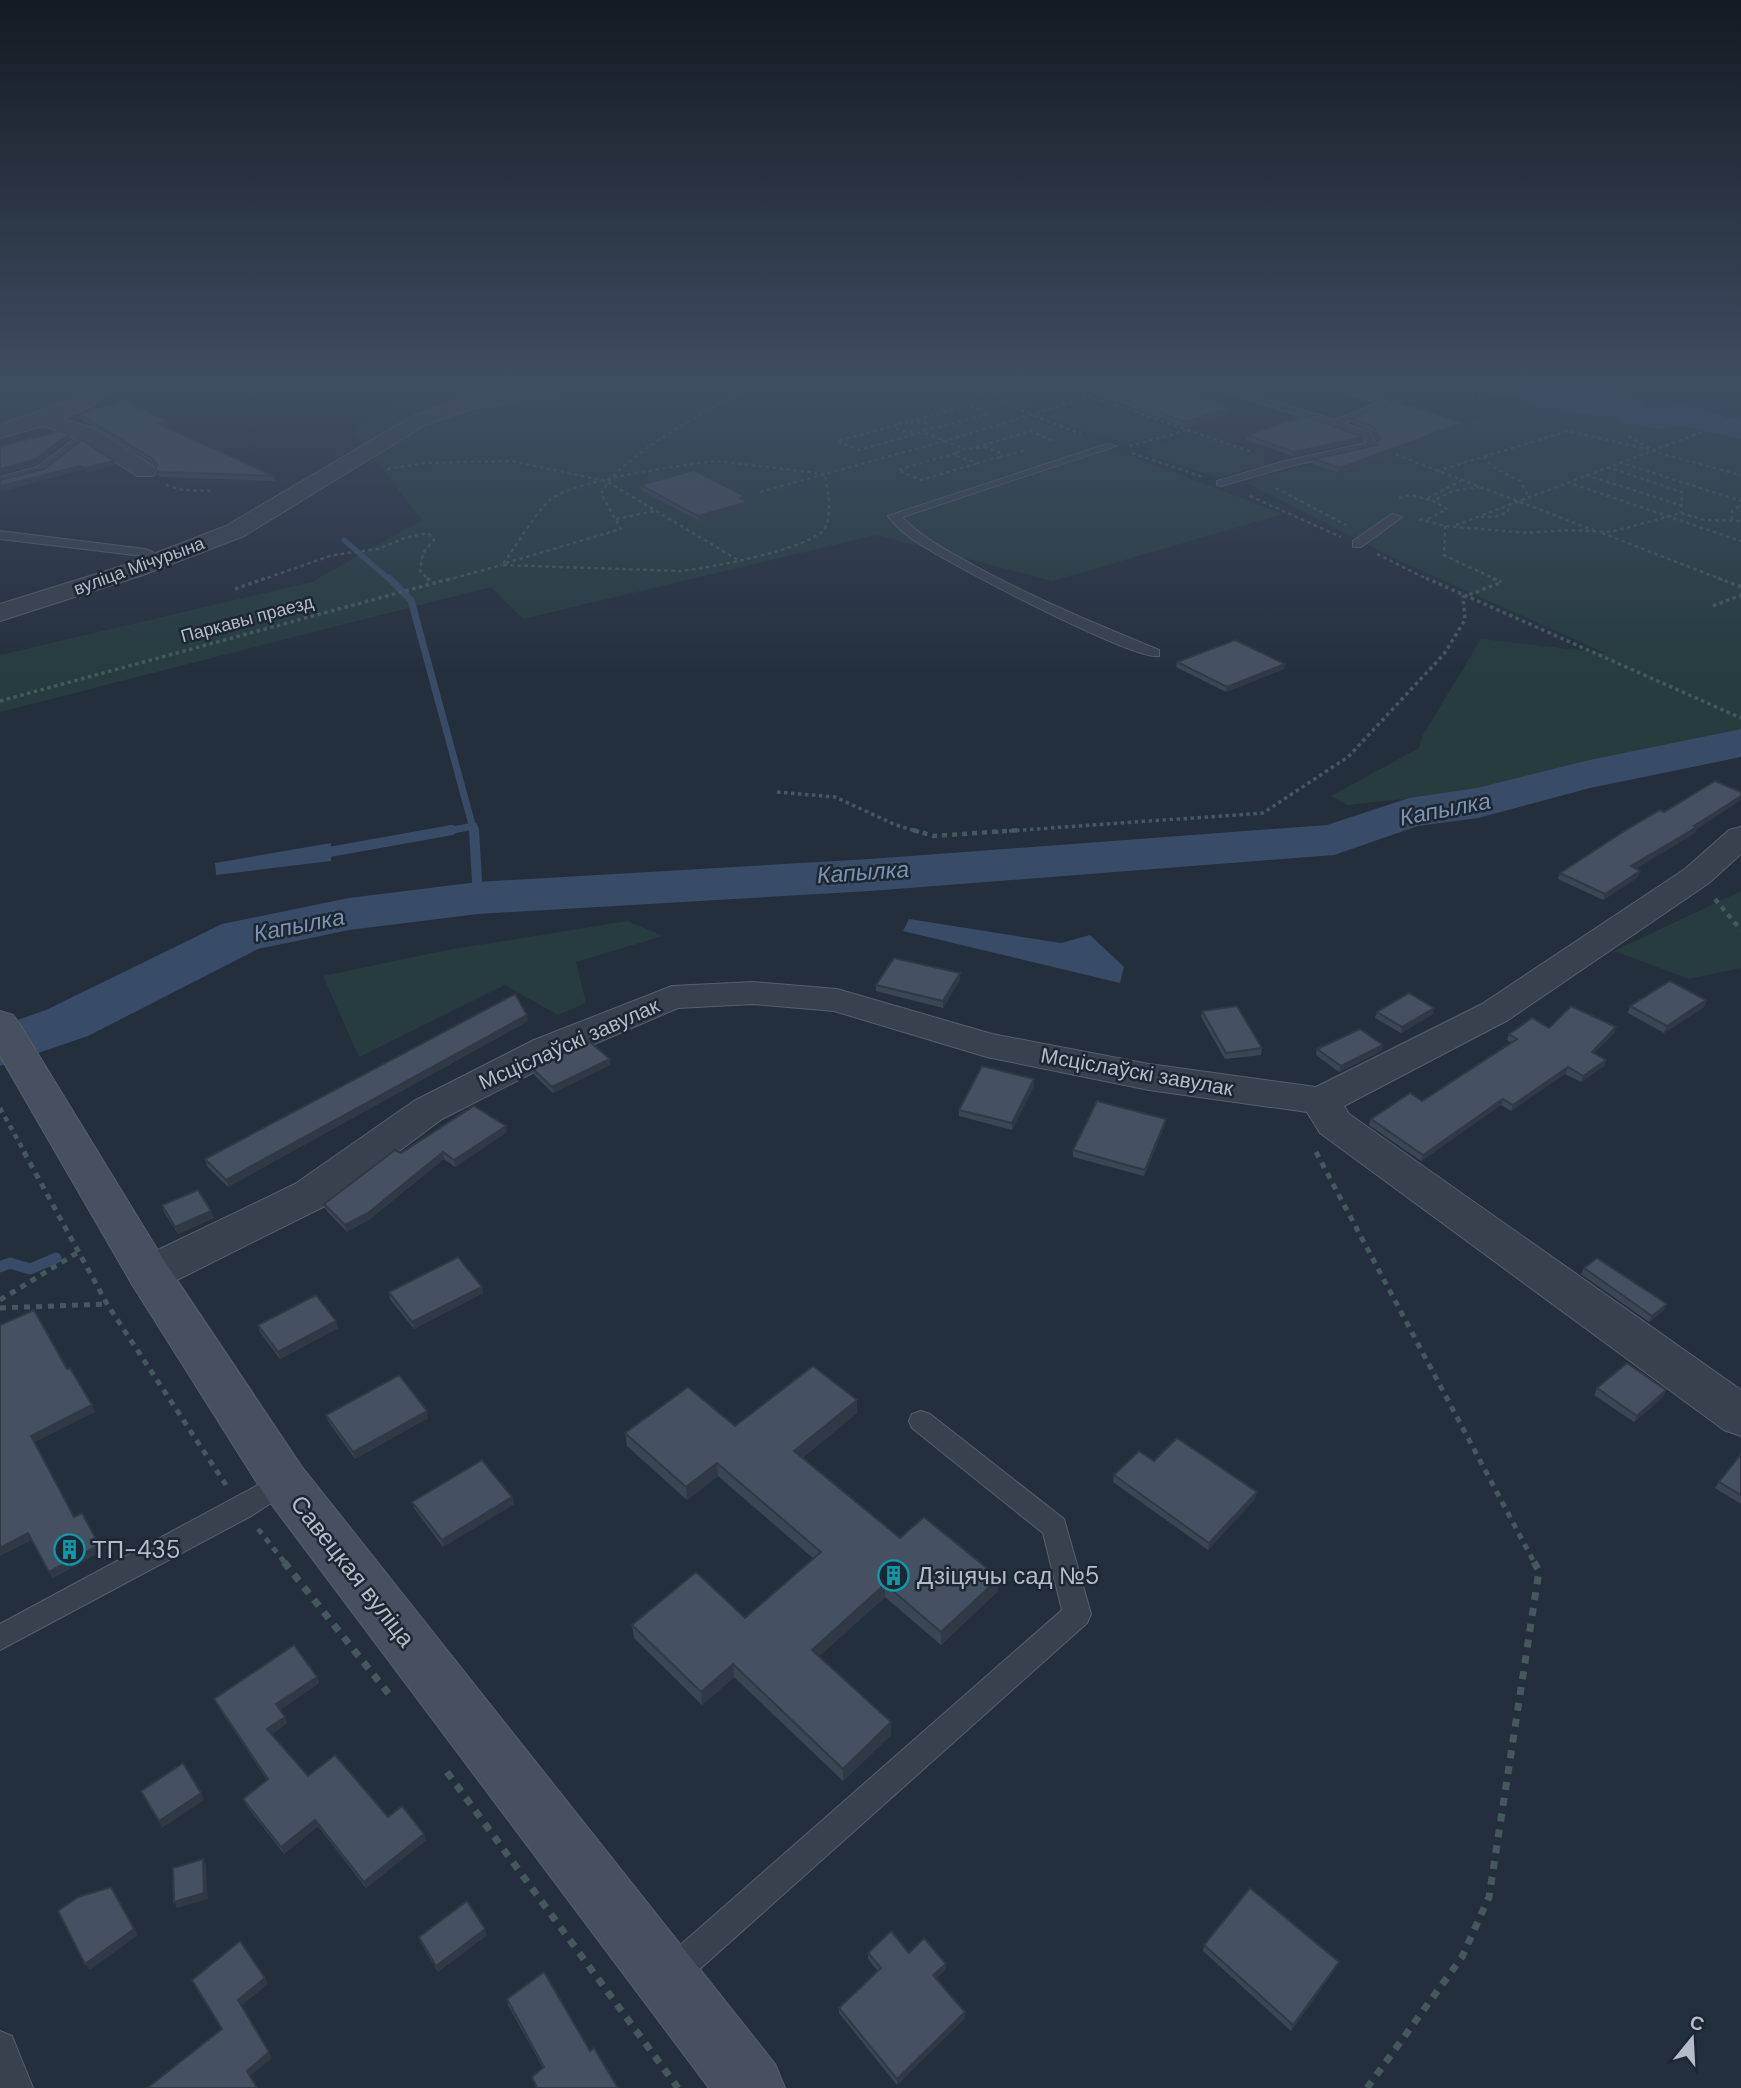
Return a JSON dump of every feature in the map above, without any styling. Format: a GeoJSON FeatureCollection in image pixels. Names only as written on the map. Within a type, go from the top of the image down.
{"type":"FeatureCollection","features":[{"type":"Feature","properties":{"kind":"main road","name":"Савецкая вуліца"},"geometry":{"type":"LineString","coordinates":[[0,1023],[18,1110],[149,1274],[284,1482],[751,2088]]}},
{"type":"Feature","properties":{"kind":"street","name":"вуліца Мічурына"},"geometry":{"type":"LineString","coordinates":[[0,613],[163,559],[235,531],[320,479]]}},
{"type":"Feature","properties":{"kind":"street"},"geometry":{"type":"LineString","coordinates":[[1741,838],[1697,876],[1495,1012],[1304,1099],[1741,1416]]}},
{"type":"Feature","properties":{"kind":"street","name":"Мсціслаўскі завулак"},"geometry":{"type":"LineString","coordinates":[[149,1274],[310,1195],[428,1110],[548,1049],[672,998],[753,993],[837,1000],[987,1045],[1149,1077],[1304,1099]]}},
{"type":"Feature","properties":{"kind":"lane"},"geometry":{"type":"LineString","coordinates":[[1012,479],[894,516],[909,533],[980,574],[1069,617],[1154,653]]}},
{"type":"Feature","properties":{"kind":"lane"},"geometry":{"type":"LineString","coordinates":[[1221,483],[1233,479]]}},
{"type":"Feature","properties":{"kind":"lane"},"geometry":{"type":"LineString","coordinates":[[1357,544],[1396,517]]}},
{"type":"Feature","properties":{"kind":"lane"},"geometry":{"type":"LineString","coordinates":[[0,535],[145,553],[163,559]]}},
{"type":"Feature","properties":{"kind":"lane"},"geometry":{"type":"LineString","coordinates":[[666,1978],[1077,1614],[1055,1527],[921,1421]]}},
{"type":"Feature","properties":{"kind":"lane"},"geometry":{"type":"LineString","coordinates":[[0,1638],[242,1508],[284,1482]]}},
{"type":"Feature","properties":{"kind":"lane"},"geometry":{"type":"LineString","coordinates":[[0,2048],[16,2088]]}},
{"type":"Feature","properties":{"kind":"path"},"geometry":{"type":"LineString","coordinates":[[157,479],[165,485],[183,489],[214,491]]}},
{"type":"Feature","properties":{"kind":"path"},"geometry":{"type":"LineString","coordinates":[[599,479],[606,481],[738,560]]}},
{"type":"Feature","properties":{"kind":"path"},"geometry":{"type":"LineString","coordinates":[[502,565],[550,500],[567,491],[612,479]]}},
{"type":"Feature","properties":{"kind":"path"},"geometry":{"type":"LineString","coordinates":[[760,492],[805,479]]}},
{"type":"Feature","properties":{"kind":"path","name":"Паркавы праезд"},"geometry":{"type":"LineString","coordinates":[[0,701],[502,565],[681,571],[738,560],[822,536],[828,516],[825,479]]}},
{"type":"Feature","properties":{"kind":"path"},"geometry":{"type":"LineString","coordinates":[[1249,479],[1275,488],[1368,536]]}},
{"type":"Feature","properties":{"kind":"path"},"geometry":{"type":"LineString","coordinates":[[1458,479],[1741,587]]}},
{"type":"Feature","properties":{"kind":"path"},"geometry":{"type":"LineString","coordinates":[[1517,479],[1529,497]]}},
{"type":"Feature","properties":{"kind":"path"},"geometry":{"type":"LineString","coordinates":[[1455,525],[1476,517],[1494,517],[1508,512],[1509,504],[1573,479]]}},
{"type":"Feature","properties":{"kind":"path"},"geometry":{"type":"LineString","coordinates":[[1600,479],[1683,506]]}},
{"type":"Feature","properties":{"kind":"path"},"geometry":{"type":"LineString","coordinates":[[1644,479],[1682,492],[1681,513]]}},
{"type":"Feature","properties":{"kind":"path"},"geometry":{"type":"LineString","coordinates":[[1671,479],[1741,503],[1732,511],[1732,520]]}},
{"type":"Feature","properties":{"kind":"path"},"geometry":{"type":"LineString","coordinates":[[502,565],[621,530],[601,494],[606,481]]}},
{"type":"Feature","properties":{"kind":"path"},"geometry":{"type":"LineString","coordinates":[[1428,499],[1462,481]]}},
{"type":"Feature","properties":{"kind":"path"},"geometry":{"type":"LineString","coordinates":[[1566,482],[1741,541]]}},
{"type":"Feature","properties":{"kind":"path"},"geometry":{"type":"LineString","coordinates":[[1221,483],[1357,544],[1463,597],[1741,718]]}},
{"type":"Feature","properties":{"kind":"path"},"geometry":{"type":"LineString","coordinates":[[1427,520],[1447,509],[1433,501],[1453,491],[1479,487]]}},
{"type":"Feature","properties":{"kind":"path"},"geometry":{"type":"LineString","coordinates":[[615,519],[655,511]]}},
{"type":"Feature","properties":{"kind":"path"},"geometry":{"type":"LineString","coordinates":[[1396,517],[1427,520],[1445,526],[1528,533],[1568,530],[1611,532],[1681,513],[1705,520],[1741,521]]}},
{"type":"Feature","properties":{"kind":"path"},"geometry":{"type":"LineString","coordinates":[[1445,526],[1444,555],[1502,582],[1463,597]]}},
{"type":"Feature","properties":{"kind":"path"},"geometry":{"type":"LineString","coordinates":[[234,589],[333,555],[369,550],[428,533],[433,540],[423,553],[420,571],[432,583]]}},
{"type":"Feature","properties":{"kind":"path"},"geometry":{"type":"LineString","coordinates":[[1713,606],[1741,595]]}},
{"type":"Feature","properties":{"kind":"path"},"geometry":{"type":"LineString","coordinates":[[777,792],[835,797],[897,825],[934,836],[1263,813],[1348,757],[1444,654],[1465,620],[1463,597]]}},
{"type":"Feature","properties":{"kind":"path"},"geometry":{"type":"LineString","coordinates":[[1697,876],[1741,930]]}},
{"type":"Feature","properties":{"kind":"path"},"geometry":{"type":"LineString","coordinates":[[1304,1099],[1539,1571],[1489,1897],[1462,1957],[1367,2088]]}},
{"type":"Feature","properties":{"kind":"path"},"geometry":{"type":"LineString","coordinates":[[0,1300],[76,1253]]}},
{"type":"Feature","properties":{"kind":"path"},"geometry":{"type":"LineString","coordinates":[[0,1308],[107,1304]]}},
{"type":"Feature","properties":{"kind":"green space"},"geometry":{"type":"Polygon","coordinates":[[[390,479],[1192,479],[1283,514],[1052,581],[876,535],[523,619],[491,587],[0,712],[0,655],[312,582],[422,520],[390,479]]]}},
{"type":"Feature","properties":{"kind":"green space"},"geometry":{"type":"Polygon","coordinates":[[[1254,479],[1741,479],[1741,754],[1665,753],[1461,793],[1347,805],[1331,796],[1419,748],[1423,735],[1481,639],[1605,653],[1400,561],[1247,483],[1254,479]]]}},
{"type":"Feature","properties":{"kind":"green space"},"geometry":{"type":"Polygon","coordinates":[[[1741,891],[1741,968],[1689,979],[1614,951],[1741,891]]]}},
{"type":"Feature","properties":{"kind":"green space"},"geometry":{"type":"Polygon","coordinates":[[[628,921],[663,936],[576,962],[586,1003],[558,1015],[505,985],[359,1057],[323,976],[447,950],[628,921]]]}},
{"type":"Feature","properties":{"kind":"water"},"geometry":{"type":"Polygon","coordinates":[[[331,843],[331,861],[216,875],[215,863],[331,843]]]}},
{"type":"Feature","properties":{"kind":"water"},"geometry":{"type":"Polygon","coordinates":[[[909,919],[1061,943],[1090,935],[1124,967],[1120,983],[903,931],[909,919]]]}},
{"type":"Feature","properties":{"kind":"building"},"geometry":{"type":"Polygon","coordinates":[[[2,479],[26,479],[0,486],[2,479]]]}},
{"type":"Feature","properties":{"kind":"building"},"geometry":{"type":"Polygon","coordinates":[[[660,479],[713,479],[745,496],[740,498],[748,502],[698,516],[640,485],[660,479]]]}},
{"type":"Feature","properties":{"kind":"building"},"geometry":{"type":"Polygon","coordinates":[[[1235,640],[1285,664],[1227,687],[1177,662],[1235,640]]]}},
{"type":"Feature","properties":{"kind":"building"},"geometry":{"type":"Polygon","coordinates":[[[1715,781],[1741,792],[1741,796],[1694,826],[1697,827],[1631,866],[1640,871],[1605,894],[1560,873],[1626,830],[1660,810],[1664,812],[1715,781]]]}},
{"type":"Feature","properties":{"kind":"building"},"geometry":{"type":"Polygon","coordinates":[[[894,958],[960,973],[943,1001],[876,985],[894,958]]]}},
{"type":"Feature","properties":{"kind":"building"},"geometry":{"type":"Polygon","coordinates":[[[1670,981],[1706,1000],[1667,1026],[1630,1006],[1670,981]]]}},
{"type":"Feature","properties":{"kind":"building"},"geometry":{"type":"Polygon","coordinates":[[[1409,993],[1434,1008],[1402,1027],[1377,1012],[1409,993]]]}},
{"type":"Feature","properties":{"kind":"building"},"geometry":{"type":"Polygon","coordinates":[[[515,994],[527,1015],[226,1180],[205,1159],[515,994]]]}},
{"type":"Feature","properties":{"kind":"building"},"geometry":{"type":"Polygon","coordinates":[[[1237,1006],[1262,1048],[1226,1053],[1202,1011],[1237,1006]]]}},
{"type":"Feature","properties":{"kind":"building"},"geometry":{"type":"Polygon","coordinates":[[[1571,1006],[1616,1027],[1592,1052],[1606,1060],[1583,1076],[1568,1067],[1513,1105],[1503,1099],[1423,1155],[1371,1119],[1410,1093],[1422,1101],[1517,1039],[1509,1034],[1532,1018],[1549,1028],[1571,1006]]]}},
{"type":"Feature","properties":{"kind":"building"},"geometry":{"type":"Polygon","coordinates":[[[1360,1029],[1383,1045],[1341,1066],[1317,1049],[1360,1029]]]}},
{"type":"Feature","properties":{"kind":"building"},"geometry":{"type":"Polygon","coordinates":[[[590,1042],[610,1059],[552,1087],[533,1069],[562,1054],[590,1042]]]}},
{"type":"Feature","properties":{"kind":"building"},"geometry":{"type":"Polygon","coordinates":[[[982,1066],[1034,1079],[1012,1123],[959,1110],[982,1066]]]}},
{"type":"Feature","properties":{"kind":"building"},"geometry":{"type":"Polygon","coordinates":[[[1097,1101],[1166,1119],[1145,1170],[1073,1150],[1097,1101]]]}},
{"type":"Feature","properties":{"kind":"building"},"geometry":{"type":"Polygon","coordinates":[[[474,1106],[506,1126],[454,1160],[443,1152],[368,1213],[345,1225],[324,1204],[395,1150],[401,1153],[474,1106]]]}},
{"type":"Feature","properties":{"kind":"building"},"geometry":{"type":"Polygon","coordinates":[[[198,1190],[211,1211],[175,1227],[162,1205],[198,1190]]]}},
{"type":"Feature","properties":{"kind":"building"},"geometry":{"type":"Polygon","coordinates":[[[458,1257],[482,1287],[412,1322],[389,1292],[458,1257]]]}},
{"type":"Feature","properties":{"kind":"building"},"geometry":{"type":"Polygon","coordinates":[[[1597,1258],[1667,1304],[1652,1316],[1584,1268],[1597,1258]]]}},
{"type":"Feature","properties":{"kind":"building"},"geometry":{"type":"Polygon","coordinates":[[[316,1295],[336,1321],[278,1352],[258,1325],[316,1295]]]}},
{"type":"Feature","properties":{"kind":"building"},"geometry":{"type":"Polygon","coordinates":[[[34,1310],[67,1369],[70,1368],[92,1405],[31,1436],[74,1517],[82,1513],[99,1545],[49,1572],[28,1533],[0,1548],[0,1325],[34,1310]]]}},
{"type":"Feature","properties":{"kind":"building"},"geometry":{"type":"Polygon","coordinates":[[[1627,1363],[1666,1390],[1637,1416],[1597,1388],[1627,1363]]]}},
{"type":"Feature","properties":{"kind":"building","name":"Дзіцячы сад №5"},"geometry":{"type":"Polygon","coordinates":[[[813,1366],[857,1400],[794,1451],[900,1538],[924,1517],[999,1578],[941,1632],[885,1584],[812,1650],[891,1722],[843,1769],[733,1664],[701,1692],[632,1625],[696,1572],[745,1618],[821,1552],[717,1463],[686,1487],[625,1433],[688,1387],[735,1426],[813,1366]]]}},
{"type":"Feature","properties":{"kind":"building"},"geometry":{"type":"Polygon","coordinates":[[[399,1375],[427,1411],[353,1452],[326,1415],[399,1375]]]}},
{"type":"Feature","properties":{"kind":"building"},"geometry":{"type":"Polygon","coordinates":[[[1177,1438],[1257,1492],[1209,1543],[1114,1475],[1139,1451],[1154,1461],[1177,1438]]]}},
{"type":"Feature","properties":{"kind":"building"},"geometry":{"type":"Polygon","coordinates":[[[1741,1454],[1741,1495],[1719,1482],[1741,1454]]]}},
{"type":"Feature","properties":{"kind":"building"},"geometry":{"type":"Polygon","coordinates":[[[482,1460],[512,1497],[442,1540],[412,1502],[482,1460]]]}},
{"type":"Feature","properties":{"kind":"building"},"geometry":{"type":"Polygon","coordinates":[[[294,1645],[317,1677],[276,1704],[285,1717],[267,1729],[308,1776],[335,1755],[388,1817],[402,1806],[424,1834],[364,1882],[315,1820],[281,1847],[243,1799],[268,1779],[214,1699],[294,1645]]]}},
{"type":"Feature","properties":{"kind":"building"},"geometry":{"type":"Polygon","coordinates":[[[183,1763],[201,1793],[159,1821],[141,1791],[183,1763]]]}},
{"type":"Feature","properties":{"kind":"building"},"geometry":{"type":"Polygon","coordinates":[[[203,1859],[204,1893],[174,1902],[173,1868],[203,1859]]]}},
{"type":"Feature","properties":{"kind":"building"},"geometry":{"type":"Polygon","coordinates":[[[111,1887],[134,1929],[85,1964],[58,1911],[78,1897],[111,1887]]]}},
{"type":"Feature","properties":{"kind":"building"},"geometry":{"type":"Polygon","coordinates":[[[1250,1888],[1339,1962],[1293,2025],[1204,1945],[1250,1888]]]}},
{"type":"Feature","properties":{"kind":"building"},"geometry":{"type":"Polygon","coordinates":[[[467,1901],[485,1929],[436,1966],[419,1937],[467,1901]]]}},
{"type":"Feature","properties":{"kind":"building"},"geometry":{"type":"Polygon","coordinates":[[[891,1931],[909,1953],[924,1938],[946,1964],[933,1975],[965,2012],[897,2079],[839,2008],[881,1968],[868,1953],[891,1931]]]}},
{"type":"Feature","properties":{"kind":"building"},"geometry":{"type":"Polygon","coordinates":[[[240,1941],[265,1978],[238,2000],[269,2052],[247,2071],[257,2088],[147,2088],[222,2029],[192,1980],[240,1941]]]}},
{"type":"Feature","properties":{"kind":"building"},"geometry":{"type":"Polygon","coordinates":[[[544,1972],[590,2051],[594,2048],[618,2088],[537,2088],[532,2077],[544,2067],[507,1999],[544,1972]]]}},
{"type":"Feature","properties":{"kind":"waterway"},"geometry":{"type":"LineString","coordinates":[[344,540],[390,580]]}},
{"type":"Feature","properties":{"kind":"waterway"},"geometry":{"type":"LineString","coordinates":[[389,578],[411,600],[472,826]]}},
{"type":"Feature","properties":{"kind":"waterway","name":"Капылка"},"geometry":{"type":"LineString","coordinates":[[0,1047],[67,1023],[241,936],[349,914],[478,898],[870,875],[1334,840],[1409,813],[1478,803],[1585,775],[1741,743]]}},
{"type":"Feature","properties":{"kind":"waterway"},"geometry":{"type":"LineString","coordinates":[[442,832],[472,826]]}},
{"type":"Feature","properties":{"kind":"waterway"},"geometry":{"type":"LineString","coordinates":[[472,826],[474,832]]}},
{"type":"Feature","properties":{"kind":"waterway"},"geometry":{"type":"LineString","coordinates":[[318,854],[452,830]]}},
{"type":"Feature","properties":{"kind":"waterway"},"geometry":{"type":"LineString","coordinates":[[474,830],[478,898]]}},
{"type":"Feature","properties":{"kind":"waterway"},"geometry":{"type":"LineString","coordinates":[[0,1267],[10,1263],[30,1269],[56,1258]]}},
{"type":"Feature","properties":{"kind":"place","name":"ТП-435"},"geometry":{"type":"Point","coordinates":[69,1549]}},
{"type":"Feature","properties":{"kind":"place","name":"Дзіцячы сад №5"},"geometry":{"type":"Point","coordinates":[894,1575]}}]}
